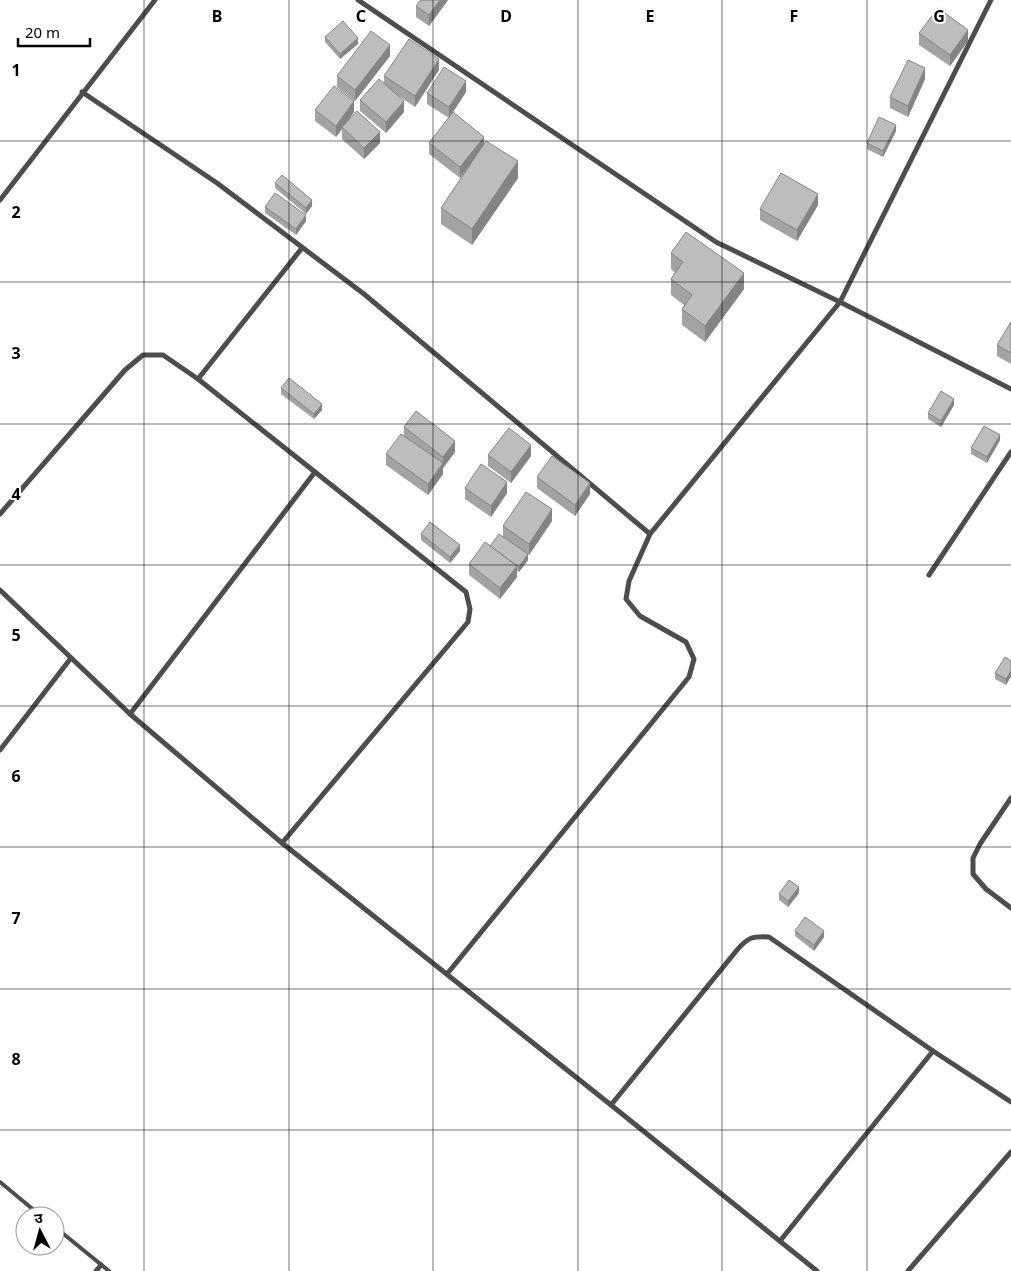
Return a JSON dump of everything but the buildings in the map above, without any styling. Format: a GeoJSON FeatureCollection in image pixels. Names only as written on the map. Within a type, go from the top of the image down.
{"type":"FeatureCollection","features":[{"type":"Feature","properties":{"kind":"street"},"geometry":{"type":"LineString","coordinates":[[0,200],[155,0]]}},
{"type":"Feature","properties":{"kind":"street"},"geometry":{"type":"LineString","coordinates":[[358,0],[716,242],[840,302],[1011,389]]}},
{"type":"Feature","properties":{"kind":"street"},"geometry":{"type":"LineString","coordinates":[[447,974],[689,677],[694,659],[686,642],[640,616],[626,599],[629,581],[650,534],[840,302],[991,0]]}},
{"type":"Feature","properties":{"kind":"street"},"geometry":{"type":"LineString","coordinates":[[82,92],[217,183],[364,294],[650,534]]}},
{"type":"Feature","properties":{"kind":"street"},"geometry":{"type":"LineString","coordinates":[[198,379],[302,248]]}},
{"type":"Feature","properties":{"kind":"street"},"geometry":{"type":"LineString","coordinates":[[0,514],[126,370],[143,355],[163,355],[198,379],[466,592],[470,609],[468,622],[282,843]]}},
{"type":"Feature","properties":{"kind":"street"},"geometry":{"type":"LineString","coordinates":[[929,575],[1011,452]]}},
{"type":"Feature","properties":{"kind":"street"},"geometry":{"type":"LineString","coordinates":[[130,714],[315,472]]}},
{"type":"Feature","properties":{"kind":"street"},"geometry":{"type":"LineString","coordinates":[[0,590],[130,714],[282,843],[817,1271]]}},
{"type":"Feature","properties":{"kind":"street"},"geometry":{"type":"LineString","coordinates":[[0,750],[71,658]]}},
{"type":"Feature","properties":{"kind":"street"},"geometry":{"type":"LineString","coordinates":[[1011,798],[980,844],[973,858],[973,874],[986,889],[1011,908]]}},
{"type":"Feature","properties":{"kind":"street"},"geometry":{"type":"LineString","coordinates":[[611,1105],[737,950],[745,941],[755,936],[769,937],[933,1051],[1011,1102]]}},
{"type":"Feature","properties":{"kind":"street"},"geometry":{"type":"LineString","coordinates":[[780,1241],[933,1051]]}},
{"type":"Feature","properties":{"kind":"street"},"geometry":{"type":"LineString","coordinates":[[908,1271],[1011,1152]]}},
{"type":"Feature","properties":{"kind":"street"},"geometry":{"type":"LineString","coordinates":[[96,1271],[101,1264]]}},
{"type":"Feature","properties":{"kind":"lane"},"geometry":{"type":"LineString","coordinates":[[0,1182],[29,1206]]}},
{"type":"Feature","properties":{"kind":"lane"},"geometry":{"type":"LineString","coordinates":[[65,1235],[109,1271]]}}]}
